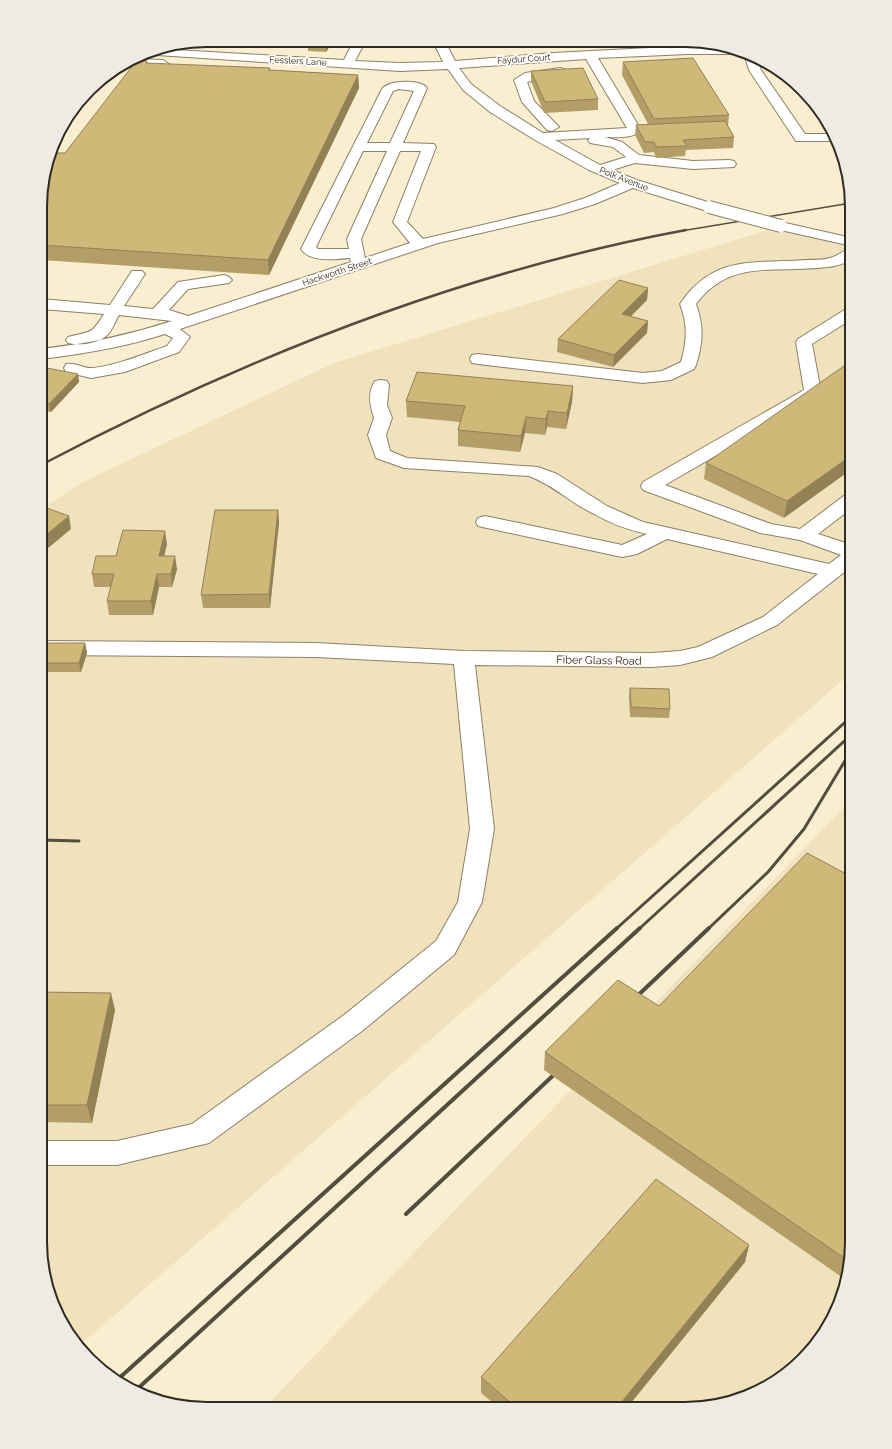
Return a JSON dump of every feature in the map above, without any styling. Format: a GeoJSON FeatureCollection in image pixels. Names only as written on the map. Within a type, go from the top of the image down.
{"type":"FeatureCollection","features":[{"type":"Feature","properties":{"kind":"street"},"geometry":{"type":"LineString","coordinates":[[348,63],[356,47]]}},
{"type":"Feature","properties":{"kind":"street","name":"Polk Avenue"},"geometry":{"type":"LineString","coordinates":[[442,47],[451,65],[467,86],[495,109],[534,134],[600,169],[632,183],[708,207],[845,240]]}},
{"type":"Feature","properties":{"kind":"street","name":"Faydur Court"},"geometry":{"type":"LineString","coordinates":[[451,65],[590,55],[688,50],[720,51]]}},
{"type":"Feature","properties":{"kind":"street","name":"Fesslers Lane"},"geometry":{"type":"LineString","coordinates":[[162,53],[400,66],[451,65]]}},
{"type":"Feature","properties":{"kind":"street"},"geometry":{"type":"LineString","coordinates":[[564,136],[634,130],[590,55]]}},
{"type":"Feature","properties":{"kind":"street"},"geometry":{"type":"LineString","coordinates":[[552,127],[528,102],[520,80],[529,76],[562,72],[553,57]]}},
{"type":"Feature","properties":{"kind":"street"},"geometry":{"type":"LineString","coordinates":[[238,70],[246,66],[249,58]]}},
{"type":"Feature","properties":{"kind":"street"},"geometry":{"type":"LineString","coordinates":[[753,62],[755,70],[801,138],[830,138]]}},
{"type":"Feature","properties":{"kind":"street"},"geometry":{"type":"LineString","coordinates":[[137,63],[212,68]]}},
{"type":"Feature","properties":{"kind":"street"},"geometry":{"type":"LineString","coordinates":[[398,85],[416,86],[421,88],[421,91],[395,147],[354,239],[358,259],[312,252],[308,249],[388,89],[398,85]]}},
{"type":"Feature","properties":{"kind":"street"},"geometry":{"type":"LineString","coordinates":[[534,134],[552,127],[591,121]]}},
{"type":"Feature","properties":{"kind":"street"},"geometry":{"type":"LineString","coordinates":[[534,134],[612,142],[622,146],[634,159]]}},
{"type":"Feature","properties":{"kind":"street"},"geometry":{"type":"LineString","coordinates":[[358,147],[429,148],[400,222],[420,245]]}},
{"type":"Feature","properties":{"kind":"street"},"geometry":{"type":"LineString","coordinates":[[600,169],[634,159],[684,166],[729,164]]}},
{"type":"Feature","properties":{"kind":"street","name":"Hackworth Street"},"geometry":{"type":"LineString","coordinates":[[47,353],[74,351],[108,345],[188,321],[358,259],[558,211],[590,201],[632,183]]}},
{"type":"Feature","properties":{"kind":"street"},"geometry":{"type":"LineString","coordinates":[[478,359],[620,376],[643,378],[665,376],[688,365],[694,346],[695,322],[688,304],[695,291],[710,279],[727,270],[803,266],[838,261],[845,256]]}},
{"type":"Feature","properties":{"kind":"street"},"geometry":{"type":"LineString","coordinates":[[47,341],[86,339],[100,333],[137,274]]}},
{"type":"Feature","properties":{"kind":"street"},"geometry":{"type":"LineString","coordinates":[[157,314],[183,285],[224,280]]}},
{"type":"Feature","properties":{"kind":"street"},"geometry":{"type":"LineString","coordinates":[[47,304],[168,315],[188,321]]}},
{"type":"Feature","properties":{"kind":"street"},"geometry":{"type":"LineString","coordinates":[[845,316],[804,342],[813,392],[650,486],[767,529],[804,535],[845,550]]}},
{"type":"Feature","properties":{"kind":"street"},"geometry":{"type":"LineString","coordinates":[[54,373],[72,368],[91,373],[119,368],[173,349],[182,337],[166,328]]}},
{"type":"Feature","properties":{"kind":"street"},"geometry":{"type":"LineString","coordinates":[[72,368],[74,351]]}},
{"type":"Feature","properties":{"kind":"street"},"geometry":{"type":"LineString","coordinates":[[381,385],[378,405],[383,418],[377,436],[382,454],[404,463],[532,471],[551,478],[600,510],[637,526],[832,571]]}},
{"type":"Feature","properties":{"kind":"street"},"geometry":{"type":"LineString","coordinates":[[804,535],[845,504]]}},
{"type":"Feature","properties":{"kind":"street"},"geometry":{"type":"LineString","coordinates":[[485,522],[622,551],[630,550],[663,533]]}},
{"type":"Feature","properties":{"kind":"street","name":"Fiber Glass Road"},"geometry":{"type":"LineString","coordinates":[[47,648],[316,650],[464,658],[652,660],[680,658],[705,652],[770,621],[845,561]]}},
{"type":"Feature","properties":{"kind":"street"},"geometry":{"type":"LineString","coordinates":[[47,1153],[117,1153],[199,1134],[353,1023],[445,948],[470,902],[482,829],[464,658]]}},
{"type":"Feature","properties":{"kind":"shaded area"},"geometry":{"type":"Polygon","coordinates":[[[781,226],[845,240],[845,678],[83,1343],[68,1322],[55,1294],[47,1253],[47,505],[83,482],[334,363],[781,226]]]}},
{"type":"Feature","properties":{"kind":"shaded area"},"geometry":{"type":"Polygon","coordinates":[[[845,806],[845,1253],[840,1284],[829,1313],[812,1340],[805,1348],[783,1369],[756,1386],[727,1397],[706,1401],[270,1402],[845,806]]]}},
{"type":"Feature","properties":{"kind":"building"},"geometry":{"type":"Polygon","coordinates":[[[693,58],[729,115],[654,119],[623,62],[693,58]]]}},
{"type":"Feature","properties":{"kind":"building"},"geometry":{"type":"Polygon","coordinates":[[[142,61],[147,61],[146,63],[270,68],[269,70],[358,75],[268,260],[47,245],[47,196],[50,175],[56,153],[65,153],[134,64],[142,61]]]}},
{"type":"Feature","properties":{"kind":"building"},"geometry":{"type":"Polygon","coordinates":[[[583,68],[598,99],[545,102],[531,71],[583,68]]]}},
{"type":"Feature","properties":{"kind":"building"},"geometry":{"type":"Polygon","coordinates":[[[725,121],[734,137],[683,140],[687,146],[657,147],[654,142],[645,142],[636,125],[725,121]]]}},
{"type":"Feature","properties":{"kind":"building"},"geometry":{"type":"Polygon","coordinates":[[[619,280],[648,288],[622,314],[648,321],[614,355],[558,339],[619,280]]]}},
{"type":"Feature","properties":{"kind":"building"},"geometry":{"type":"Polygon","coordinates":[[[845,365],[845,460],[787,501],[706,463],[845,365]]]}},
{"type":"Feature","properties":{"kind":"building"},"geometry":{"type":"Polygon","coordinates":[[[47,368],[78,374],[49,404],[47,404],[47,368]]]}},
{"type":"Feature","properties":{"kind":"building"},"geometry":{"type":"Polygon","coordinates":[[[417,372],[573,386],[567,413],[548,411],[546,419],[526,417],[521,436],[458,430],[465,406],[406,401],[417,372]]]}},
{"type":"Feature","properties":{"kind":"building"},"geometry":{"type":"Polygon","coordinates":[[[47,508],[69,516],[47,534],[47,508]]]}},
{"type":"Feature","properties":{"kind":"building"},"geometry":{"type":"Polygon","coordinates":[[[215,510],[278,510],[269,594],[201,595],[215,510]]]}},
{"type":"Feature","properties":{"kind":"building"},"geometry":{"type":"Polygon","coordinates":[[[123,530],[165,531],[159,556],[175,556],[171,574],[157,574],[151,601],[107,601],[114,574],[92,574],[96,556],[116,556],[123,530]]]}},
{"type":"Feature","properties":{"kind":"building"},"geometry":{"type":"Polygon","coordinates":[[[47,643],[85,643],[79,663],[47,663],[47,643]]]}},
{"type":"Feature","properties":{"kind":"building"},"geometry":{"type":"Polygon","coordinates":[[[630,688],[669,689],[670,709],[631,707],[630,688]]]}},
{"type":"Feature","properties":{"kind":"building"},"geometry":{"type":"Polygon","coordinates":[[[807,853],[845,873],[844,1258],[545,1052],[618,980],[659,1006],[807,853]]]}},
{"type":"Feature","properties":{"kind":"building"},"geometry":{"type":"Polygon","coordinates":[[[47,992],[111,993],[87,1105],[47,1105],[47,992]]]}},
{"type":"Feature","properties":{"kind":"building"},"geometry":{"type":"Polygon","coordinates":[[[656,1179],[749,1245],[622,1402],[510,1402],[481,1377],[656,1179]]]}},
{"type":"Feature","properties":{"kind":"railway"},"geometry":{"type":"LineString","coordinates":[[682,231],[845,204]]}},
{"type":"Feature","properties":{"kind":"railway"},"geometry":{"type":"LineString","coordinates":[[47,462],[196,389],[355,323],[518,269],[602,248],[682,231]]}},
{"type":"Feature","properties":{"kind":"railway"},"geometry":{"type":"LineString","coordinates":[[616,929],[845,722]]}},
{"type":"Feature","properties":{"kind":"railway"},"geometry":{"type":"LineString","coordinates":[[639,929],[845,740]]}},
{"type":"Feature","properties":{"kind":"railway"},"geometry":{"type":"LineString","coordinates":[[708,929],[768,872],[804,829],[845,761]]}},
{"type":"Feature","properties":{"kind":"railway"},"geometry":{"type":"LineString","coordinates":[[47,840],[79,841]]}},
{"type":"Feature","properties":{"kind":"railway"},"geometry":{"type":"LineString","coordinates":[[121,1377],[617,928]]}},
{"type":"Feature","properties":{"kind":"railway"},"geometry":{"type":"LineString","coordinates":[[139,1387],[640,928]]}},
{"type":"Feature","properties":{"kind":"railway"},"geometry":{"type":"LineString","coordinates":[[632,1001],[709,928]]}},
{"type":"Feature","properties":{"kind":"railway"},"geometry":{"type":"LineString","coordinates":[[406,1214],[561,1068]]}}]}
